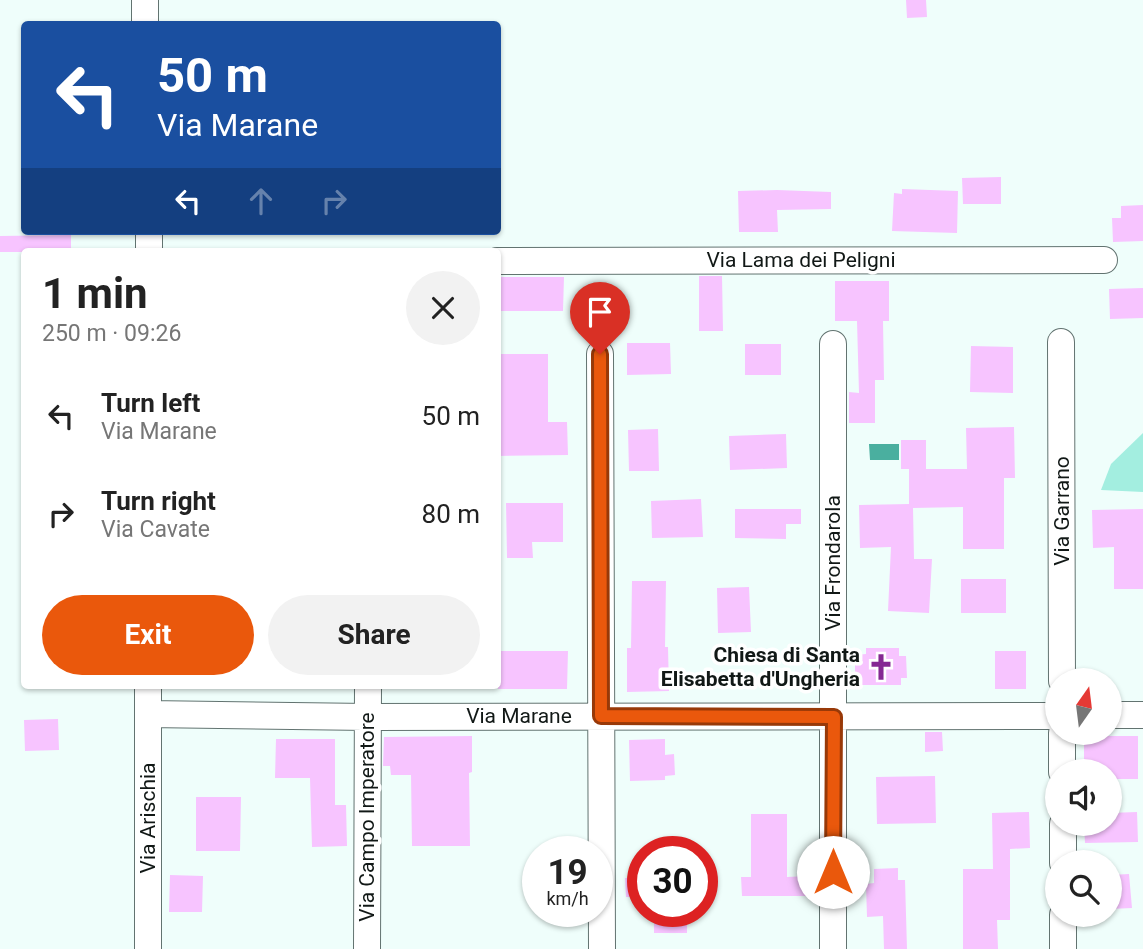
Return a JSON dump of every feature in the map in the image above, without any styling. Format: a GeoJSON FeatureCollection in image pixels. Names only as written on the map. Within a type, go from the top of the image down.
{"type":"FeatureCollection","features":[{"type":"Feature","properties":{"kind":"street"},"geometry":{"type":"LineString","coordinates":[[145,0],[145,21]]}},
{"type":"Feature","properties":{"kind":"street","name":"Via Lama dei Peligni"},"geometry":{"type":"LineString","coordinates":[[501,261],[1104,260]]}},
{"type":"Feature","properties":{"kind":"street","name":"Via Garrano"},"geometry":{"type":"LineString","coordinates":[[1061,342],[1062,668]]}},
{"type":"Feature","properties":{"kind":"street","name":"Via Frondarola"},"geometry":{"type":"LineString","coordinates":[[833,344],[833,949]]}},
{"type":"Feature","properties":{"kind":"street"},"geometry":{"type":"LineString","coordinates":[[600,354],[601,949]]}},
{"type":"Feature","properties":{"kind":"street","name":"Via Arischia"},"geometry":{"type":"LineString","coordinates":[[148,689],[148,949]]}},
{"type":"Feature","properties":{"kind":"street","name":"Via Campo Imperatore"},"geometry":{"type":"LineString","coordinates":[[367,949],[368,689]]}},
{"type":"Feature","properties":{"kind":"street","name":"Via Marane"},"geometry":{"type":"LineString","coordinates":[[148,714],[368,717],[1045,716]]}},
{"type":"Feature","properties":{"kind":"street"},"geometry":{"type":"LineString","coordinates":[[1122,715],[1143,715]]}},
{"type":"Feature","properties":{"kind":"street"},"geometry":{"type":"LineString","coordinates":[[1063,927],[1063,949]]}},
{"type":"Feature","properties":{"kind":"shaded area"},"geometry":{"type":"Polygon","coordinates":[[[1143,433],[1143,492],[1101,490],[1111,464],[1143,433]]]}},
{"type":"Feature","properties":{"kind":"shaded area"},"geometry":{"type":"Polygon","coordinates":[[[869,444],[899,444],[899,460],[870,460],[869,444]]]}},
{"type":"Feature","properties":{"kind":"building"},"geometry":{"type":"Polygon","coordinates":[[[906,0],[926,0],[927,17],[907,18],[906,0]]]}},
{"type":"Feature","properties":{"kind":"building"},"geometry":{"type":"Polygon","coordinates":[[[1001,177],[1001,204],[963,204],[962,178],[1001,177]]]}},
{"type":"Feature","properties":{"kind":"building"},"geometry":{"type":"Polygon","coordinates":[[[902,189],[958,191],[957,233],[892,231],[894,193],[902,194],[902,189]]]}},
{"type":"Feature","properties":{"kind":"building"},"geometry":{"type":"Polygon","coordinates":[[[738,191],[831,192],[831,209],[777,210],[778,232],[739,232],[738,191]]]}},
{"type":"Feature","properties":{"kind":"building"},"geometry":{"type":"Polygon","coordinates":[[[1143,205],[1143,241],[1113,242],[1112,218],[1121,218],[1121,206],[1143,205]]]}},
{"type":"Feature","properties":{"kind":"building"},"geometry":{"type":"Polygon","coordinates":[[[71,235],[71,248],[21,248],[21,252],[0,252],[0,236],[71,235]]]}},
{"type":"Feature","properties":{"kind":"building"},"geometry":{"type":"Polygon","coordinates":[[[699,276],[722,276],[723,331],[699,331],[699,276]]]}},
{"type":"Feature","properties":{"kind":"building"},"geometry":{"type":"Polygon","coordinates":[[[501,277],[564,277],[563,311],[501,311],[501,277]]]}},
{"type":"Feature","properties":{"kind":"building"},"geometry":{"type":"Polygon","coordinates":[[[835,281],[889,281],[889,321],[883,321],[884,380],[875,380],[875,423],[849,423],[849,392],[859,393],[857,321],[835,321],[835,281]]]}},
{"type":"Feature","properties":{"kind":"building"},"geometry":{"type":"Polygon","coordinates":[[[1143,288],[1143,318],[1110,319],[1109,289],[1143,288]]]}},
{"type":"Feature","properties":{"kind":"building"},"geometry":{"type":"Polygon","coordinates":[[[627,343],[670,343],[671,374],[627,375],[627,343]]]}},
{"type":"Feature","properties":{"kind":"building"},"geometry":{"type":"Polygon","coordinates":[[[745,344],[781,344],[781,375],[745,375],[745,344]]]}},
{"type":"Feature","properties":{"kind":"building"},"geometry":{"type":"Polygon","coordinates":[[[971,346],[1013,347],[1013,393],[970,392],[971,346]]]}},
{"type":"Feature","properties":{"kind":"building"},"geometry":{"type":"Polygon","coordinates":[[[501,354],[548,354],[548,422],[567,422],[568,455],[501,456],[501,354]]]}},
{"type":"Feature","properties":{"kind":"building"},"geometry":{"type":"Polygon","coordinates":[[[1014,427],[1015,478],[1004,478],[1004,549],[963,549],[963,507],[913,508],[914,559],[932,559],[929,613],[888,611],[891,547],[860,548],[859,505],[909,504],[909,469],[901,469],[901,440],[926,440],[926,469],[967,469],[966,428],[1014,427]]]}},
{"type":"Feature","properties":{"kind":"building"},"geometry":{"type":"Polygon","coordinates":[[[658,429],[659,471],[629,471],[628,430],[658,429]]]}},
{"type":"Feature","properties":{"kind":"building"},"geometry":{"type":"Polygon","coordinates":[[[786,434],[787,468],[730,470],[729,436],[786,434]]]}},
{"type":"Feature","properties":{"kind":"building"},"geometry":{"type":"Polygon","coordinates":[[[701,499],[703,537],[652,538],[651,501],[701,499]]]}},
{"type":"Feature","properties":{"kind":"building"},"geometry":{"type":"Polygon","coordinates":[[[506,503],[563,503],[563,542],[532,542],[533,558],[507,558],[506,503]]]}},
{"type":"Feature","properties":{"kind":"building"},"geometry":{"type":"Polygon","coordinates":[[[735,509],[801,509],[801,524],[786,524],[786,539],[735,538],[735,509]]]}},
{"type":"Feature","properties":{"kind":"building"},"geometry":{"type":"Polygon","coordinates":[[[1143,509],[1143,589],[1114,589],[1114,547],[1093,548],[1092,510],[1143,509]]]}},
{"type":"Feature","properties":{"kind":"building"},"geometry":{"type":"Polygon","coordinates":[[[961,579],[1006,579],[1006,613],[961,613],[961,579]]]}},
{"type":"Feature","properties":{"kind":"building"},"geometry":{"type":"Polygon","coordinates":[[[632,581],[666,581],[665,647],[668,647],[669,691],[627,692],[632,581]]]}},
{"type":"Feature","properties":{"kind":"building"},"geometry":{"type":"Polygon","coordinates":[[[749,587],[751,632],[718,633],[717,588],[749,587]]]}},
{"type":"Feature","properties":{"kind":"building","name":"Chiesa di Santa Elisabetta d'Ungheria"},"geometry":{"type":"Polygon","coordinates":[[[866,648],[899,648],[899,656],[906,656],[907,678],[901,678],[901,685],[855,685],[855,655],[866,654],[866,648]]]}},
{"type":"Feature","properties":{"kind":"building"},"geometry":{"type":"Polygon","coordinates":[[[501,651],[568,651],[567,689],[501,689],[501,651]]]}},
{"type":"Feature","properties":{"kind":"building"},"geometry":{"type":"Polygon","coordinates":[[[995,651],[1026,651],[1026,689],[995,689],[995,651]]]}},
{"type":"Feature","properties":{"kind":"building"},"geometry":{"type":"Polygon","coordinates":[[[58,719],[59,750],[25,751],[24,720],[58,719]]]}},
{"type":"Feature","properties":{"kind":"building"},"geometry":{"type":"Polygon","coordinates":[[[925,732],[942,732],[943,751],[925,752],[925,732]]]}},
{"type":"Feature","properties":{"kind":"building"},"geometry":{"type":"Polygon","coordinates":[[[472,736],[472,772],[469,773],[470,846],[412,846],[411,775],[391,775],[390,766],[383,766],[384,737],[472,736]]]}},
{"type":"Feature","properties":{"kind":"building"},"geometry":{"type":"Polygon","coordinates":[[[1122,736],[1138,736],[1138,779],[1122,779],[1122,759],[1084,759],[1084,746],[1122,746],[1122,736]]]}},
{"type":"Feature","properties":{"kind":"building"},"geometry":{"type":"Polygon","coordinates":[[[276,739],[335,739],[335,805],[346,805],[347,846],[312,847],[310,778],[275,778],[276,739]]]}},
{"type":"Feature","properties":{"kind":"building"},"geometry":{"type":"Polygon","coordinates":[[[665,739],[665,755],[674,754],[675,775],[665,776],[665,780],[630,781],[629,740],[665,739]]]}},
{"type":"Feature","properties":{"kind":"building"},"geometry":{"type":"Polygon","coordinates":[[[935,776],[936,823],[877,824],[876,777],[935,776]]]}},
{"type":"Feature","properties":{"kind":"building"},"geometry":{"type":"Polygon","coordinates":[[[196,797],[241,797],[240,851],[196,851],[196,797]]]}},
{"type":"Feature","properties":{"kind":"building"},"geometry":{"type":"Polygon","coordinates":[[[1029,812],[1030,848],[1010,849],[1010,920],[997,920],[998,949],[963,949],[963,869],[993,869],[992,813],[1029,812]]]}},
{"type":"Feature","properties":{"kind":"building"},"geometry":{"type":"Polygon","coordinates":[[[1137,812],[1138,842],[1085,843],[1085,836],[1122,836],[1122,813],[1137,812]]]}},
{"type":"Feature","properties":{"kind":"building"},"geometry":{"type":"Polygon","coordinates":[[[751,814],[787,814],[787,877],[808,876],[808,896],[742,896],[741,877],[751,877],[751,814]]]}},
{"type":"Feature","properties":{"kind":"building"},"geometry":{"type":"Polygon","coordinates":[[[898,868],[898,880],[905,880],[907,949],[884,949],[883,916],[867,917],[866,884],[874,883],[874,869],[898,868]]]}},
{"type":"Feature","properties":{"kind":"building"},"geometry":{"type":"Polygon","coordinates":[[[1122,874],[1129,874],[1132,908],[1122,908],[1122,874]]]}},
{"type":"Feature","properties":{"kind":"building"},"geometry":{"type":"Polygon","coordinates":[[[170,875],[203,876],[202,912],[169,912],[170,875]]]}},
{"type":"Feature","properties":{"kind":"building"},"geometry":{"type":"Polygon","coordinates":[[[654,927],[687,927],[687,933],[654,933],[654,927]]]}},
{"type":"Feature","properties":{"kind":"place","name":"Chiesa di Santa Elisabetta d'Ungheria"},"geometry":{"type":"Point","coordinates":[881,667]}},
{"type":"Feature","properties":{"kind":"route"},"geometry":{"type":"LineString","coordinates":[[600,354],[601,716],[834,717],[833,872]]}}]}
